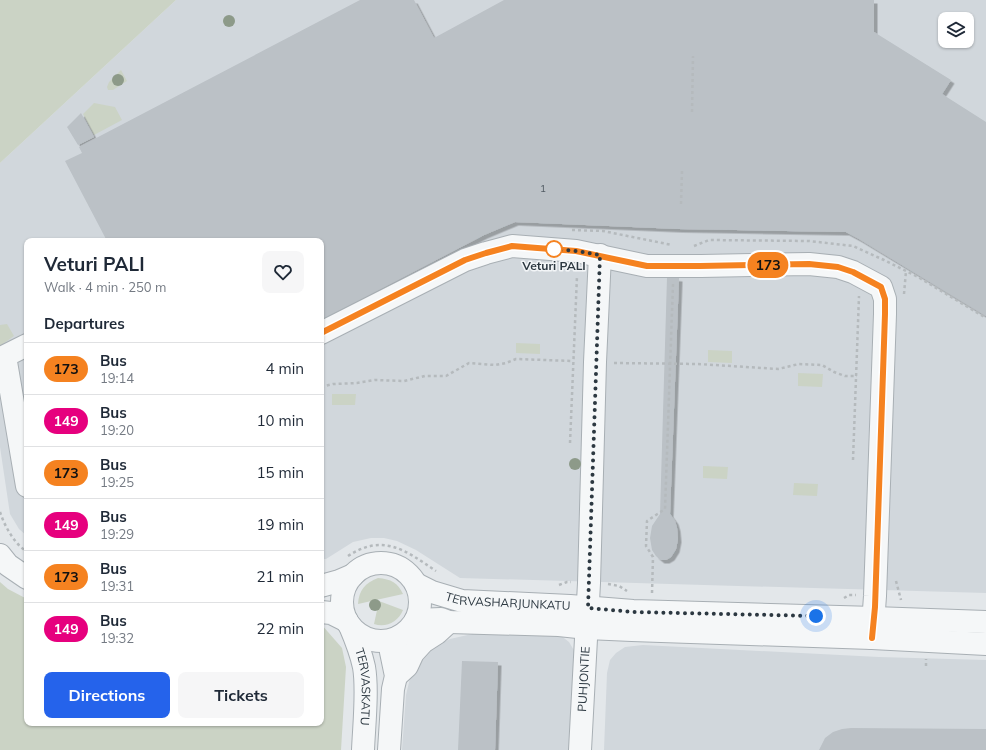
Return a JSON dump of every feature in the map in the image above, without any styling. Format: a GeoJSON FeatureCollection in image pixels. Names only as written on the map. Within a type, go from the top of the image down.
{"type":"FeatureCollection","features":[{"type":"Feature","properties":{"kind":"street"},"geometry":{"type":"LineString","coordinates":[[324,331],[465,260],[512,246],[569,250],[600,255],[647,266],[809,264],[831,266],[853,272],[881,287],[885,299],[885,314],[873,628]]}},
{"type":"Feature","properties":{"kind":"street","name":"PUHJONTIE"},"geometry":{"type":"LineString","coordinates":[[580,750],[587,618],[600,255]]}},
{"type":"Feature","properties":{"kind":"street"},"geometry":{"type":"LineString","coordinates":[[24,346],[5,356],[24,468]]}},
{"type":"Feature","properties":{"kind":"street"},"geometry":{"type":"LineString","coordinates":[[0,555],[8,564],[24,576]]}},
{"type":"Feature","properties":{"kind":"street"},"geometry":{"type":"LineString","coordinates":[[324,612],[331,613],[349,623],[360,635],[372,640],[385,641],[397,638],[409,630],[416,620],[420,608],[420,596],[416,584],[409,574],[399,566],[387,563],[374,563],[363,567],[348,567]]}},
{"type":"Feature","properties":{"kind":"street"},"geometry":{"type":"LineString","coordinates":[[324,585],[339,581],[348,567]]}},
{"type":"Feature","properties":{"kind":"street"},"geometry":{"type":"LineString","coordinates":[[348,567],[346,585],[342,597],[343,609],[349,623]]}},
{"type":"Feature","properties":{"kind":"street","name":"TERVASHARJUNKATU"},"geometry":{"type":"LineString","coordinates":[[416,584],[432,592],[462,601],[587,618]]}},
{"type":"Feature","properties":{"kind":"street","name":"TERVASHARJUNKATU"},"geometry":{"type":"LineString","coordinates":[[416,620],[441,619],[449,622],[559,625],[587,618],[633,612],[873,628],[986,644]]}},
{"type":"Feature","properties":{"kind":"street"},"geometry":{"type":"LineString","coordinates":[[396,676],[407,666],[413,653],[449,622]]}},
{"type":"Feature","properties":{"kind":"street","name":"TERVASHARJUNKATU"},"geometry":{"type":"LineString","coordinates":[[873,628],[986,622]]}},
{"type":"Feature","properties":{"kind":"street","name":"TERVASKATU"},"geometry":{"type":"LineString","coordinates":[[349,623],[359,649],[364,668],[365,694],[363,750]]}},
{"type":"Feature","properties":{"kind":"street"},"geometry":{"type":"LineString","coordinates":[[389,750],[393,689],[396,676],[391,652],[397,638]]}},
{"type":"Feature","properties":{"kind":"path"},"geometry":{"type":"LineString","coordinates":[[692,112],[693,56]]}},
{"type":"Feature","properties":{"kind":"path"},"geometry":{"type":"LineString","coordinates":[[681,204],[682,171]]}},
{"type":"Feature","properties":{"kind":"path"},"geometry":{"type":"LineString","coordinates":[[854,460],[859,294],[884,260]]}},
{"type":"Feature","properties":{"kind":"path"},"geometry":{"type":"LineString","coordinates":[[570,443],[577,276]]}},
{"type":"Feature","properties":{"kind":"path"},"geometry":{"type":"LineString","coordinates":[[652,596],[653,557],[646,546],[647,521],[665,509],[673,283]]}},
{"type":"Feature","properties":{"kind":"path"},"geometry":{"type":"LineString","coordinates":[[324,386],[332,384],[357,383],[375,380],[404,380],[425,376],[446,376],[469,363],[496,365],[516,359],[573,361]]}},
{"type":"Feature","properties":{"kind":"path"},"geometry":{"type":"LineString","coordinates":[[610,362],[778,369],[800,364],[822,365],[845,376],[857,376]]}},
{"type":"Feature","properties":{"kind":"path"},"geometry":{"type":"LineString","coordinates":[[0,512],[15,540],[24,549]]}},
{"type":"Feature","properties":{"kind":"path"},"geometry":{"type":"LineString","coordinates":[[348,567],[352,553],[369,546],[383,544],[410,554],[438,572]]}},
{"type":"Feature","properties":{"kind":"path"},"geometry":{"type":"LineString","coordinates":[[556,586],[567,582]]}},
{"type":"Feature","properties":{"kind":"shaded area"},"geometry":{"type":"Polygon","coordinates":[[[0,0],[176,0],[0,163],[0,0]]]}},
{"type":"Feature","properties":{"kind":"shaded area"},"geometry":{"type":"Polygon","coordinates":[[[176,0],[986,0],[986,593],[460,578],[416,550],[397,541],[384,538],[371,538],[353,542],[324,559],[324,238],[24,238],[24,533],[19,529],[10,514],[0,447],[0,163],[176,0]]]}},
{"type":"Feature","properties":{"kind":"shaded area"},"geometry":{"type":"Polygon","coordinates":[[[121,70],[127,81],[113,90],[108,90],[107,87],[109,82],[121,70]]]}},
{"type":"Feature","properties":{"kind":"shaded area"},"geometry":{"type":"Polygon","coordinates":[[[94,103],[115,107],[122,120],[94,135],[83,114],[94,103]]]}},
{"type":"Feature","properties":{"kind":"shaded area"},"geometry":{"type":"Polygon","coordinates":[[[7,324],[14,336],[0,346],[0,325],[7,324]]]}},
{"type":"Feature","properties":{"kind":"shaded area"},"geometry":{"type":"Polygon","coordinates":[[[516,343],[540,344],[540,354],[516,353],[516,343]]]}},
{"type":"Feature","properties":{"kind":"shaded area"},"geometry":{"type":"Polygon","coordinates":[[[708,350],[732,351],[732,363],[708,362],[708,350]]]}},
{"type":"Feature","properties":{"kind":"shaded area"},"geometry":{"type":"Polygon","coordinates":[[[798,373],[823,374],[822,387],[798,386],[798,373]]]}},
{"type":"Feature","properties":{"kind":"shaded area"},"geometry":{"type":"Polygon","coordinates":[[[332,394],[356,394],[355,405],[332,405],[332,394]]]}},
{"type":"Feature","properties":{"kind":"shaded area"},"geometry":{"type":"Polygon","coordinates":[[[703,466],[728,467],[727,479],[703,478],[703,466]]]}},
{"type":"Feature","properties":{"kind":"shaded area"},"geometry":{"type":"Polygon","coordinates":[[[794,483],[818,484],[817,496],[793,495],[794,483]]]}},
{"type":"Feature","properties":{"kind":"shaded area"},"geometry":{"type":"Polygon","coordinates":[[[378,578],[387,579],[394,582],[403,594],[358,604],[361,591],[366,585],[378,578]]]}},
{"type":"Feature","properties":{"kind":"shaded area"},"geometry":{"type":"Polygon","coordinates":[[[0,582],[8,589],[24,597],[24,726],[324,726],[324,627],[342,648],[346,667],[341,750],[0,750],[0,582]]]}},
{"type":"Feature","properties":{"kind":"shaded area"},"geometry":{"type":"Polygon","coordinates":[[[379,601],[403,610],[398,618],[391,623],[383,625],[374,624],[379,601]]]}},
{"type":"Feature","properties":{"kind":"shaded area"},"geometry":{"type":"Polygon","coordinates":[[[549,633],[560,635],[569,642],[575,652],[569,750],[402,750],[406,695],[410,678],[423,655],[435,646],[450,639],[472,634],[549,633]]]}},
{"type":"Feature","properties":{"kind":"shaded area"},"geometry":{"type":"Polygon","coordinates":[[[643,645],[879,657],[986,660],[986,750],[604,750],[607,673],[610,660],[616,653],[625,647],[643,645]]]}},
{"type":"Feature","properties":{"kind":"building"},"geometry":{"type":"Polygon","coordinates":[[[360,0],[414,0],[434,38],[504,0],[874,0],[874,32],[951,80],[942,94],[986,122],[986,316],[846,232],[679,229],[515,222],[484,235],[324,318],[324,238],[105,238],[65,161],[82,153],[79,147],[360,0]]]}},
{"type":"Feature","properties":{"kind":"building"},"geometry":{"type":"Polygon","coordinates":[[[81,113],[94,137],[78,145],[67,127],[81,113]]]}},
{"type":"Feature","properties":{"kind":"building"},"geometry":{"type":"Polygon","coordinates":[[[667,277],[679,278],[670,514],[675,521],[678,539],[676,549],[671,557],[666,560],[661,560],[652,550],[650,538],[652,526],[660,514],[667,277]]]}},
{"type":"Feature","properties":{"kind":"building"},"geometry":{"type":"Polygon","coordinates":[[[462,661],[498,662],[495,750],[458,750],[462,661]]]}},
{"type":"Feature","properties":{"kind":"building"},"geometry":{"type":"Polygon","coordinates":[[[851,728],[986,729],[986,750],[819,750],[825,738],[833,732],[851,728]]]}},
{"type":"Feature","properties":{"kind":"bus line","name":"173"},"geometry":{"type":"LineString","coordinates":[[324,331],[465,260],[512,246],[576,251],[647,266],[809,264],[838,267],[853,272],[881,287],[885,299],[885,314],[875,607],[872,638]]}},
{"type":"Feature","properties":{"kind":"place","name":"Veturi PALI"},"geometry":{"type":"Point","coordinates":[554,249]}},
{"type":"Feature","properties":{"kind":"route"},"geometry":{"type":"LineString","coordinates":[[554,249],[600,255],[595,362],[588,608],[633,612],[816,616]]}}]}
